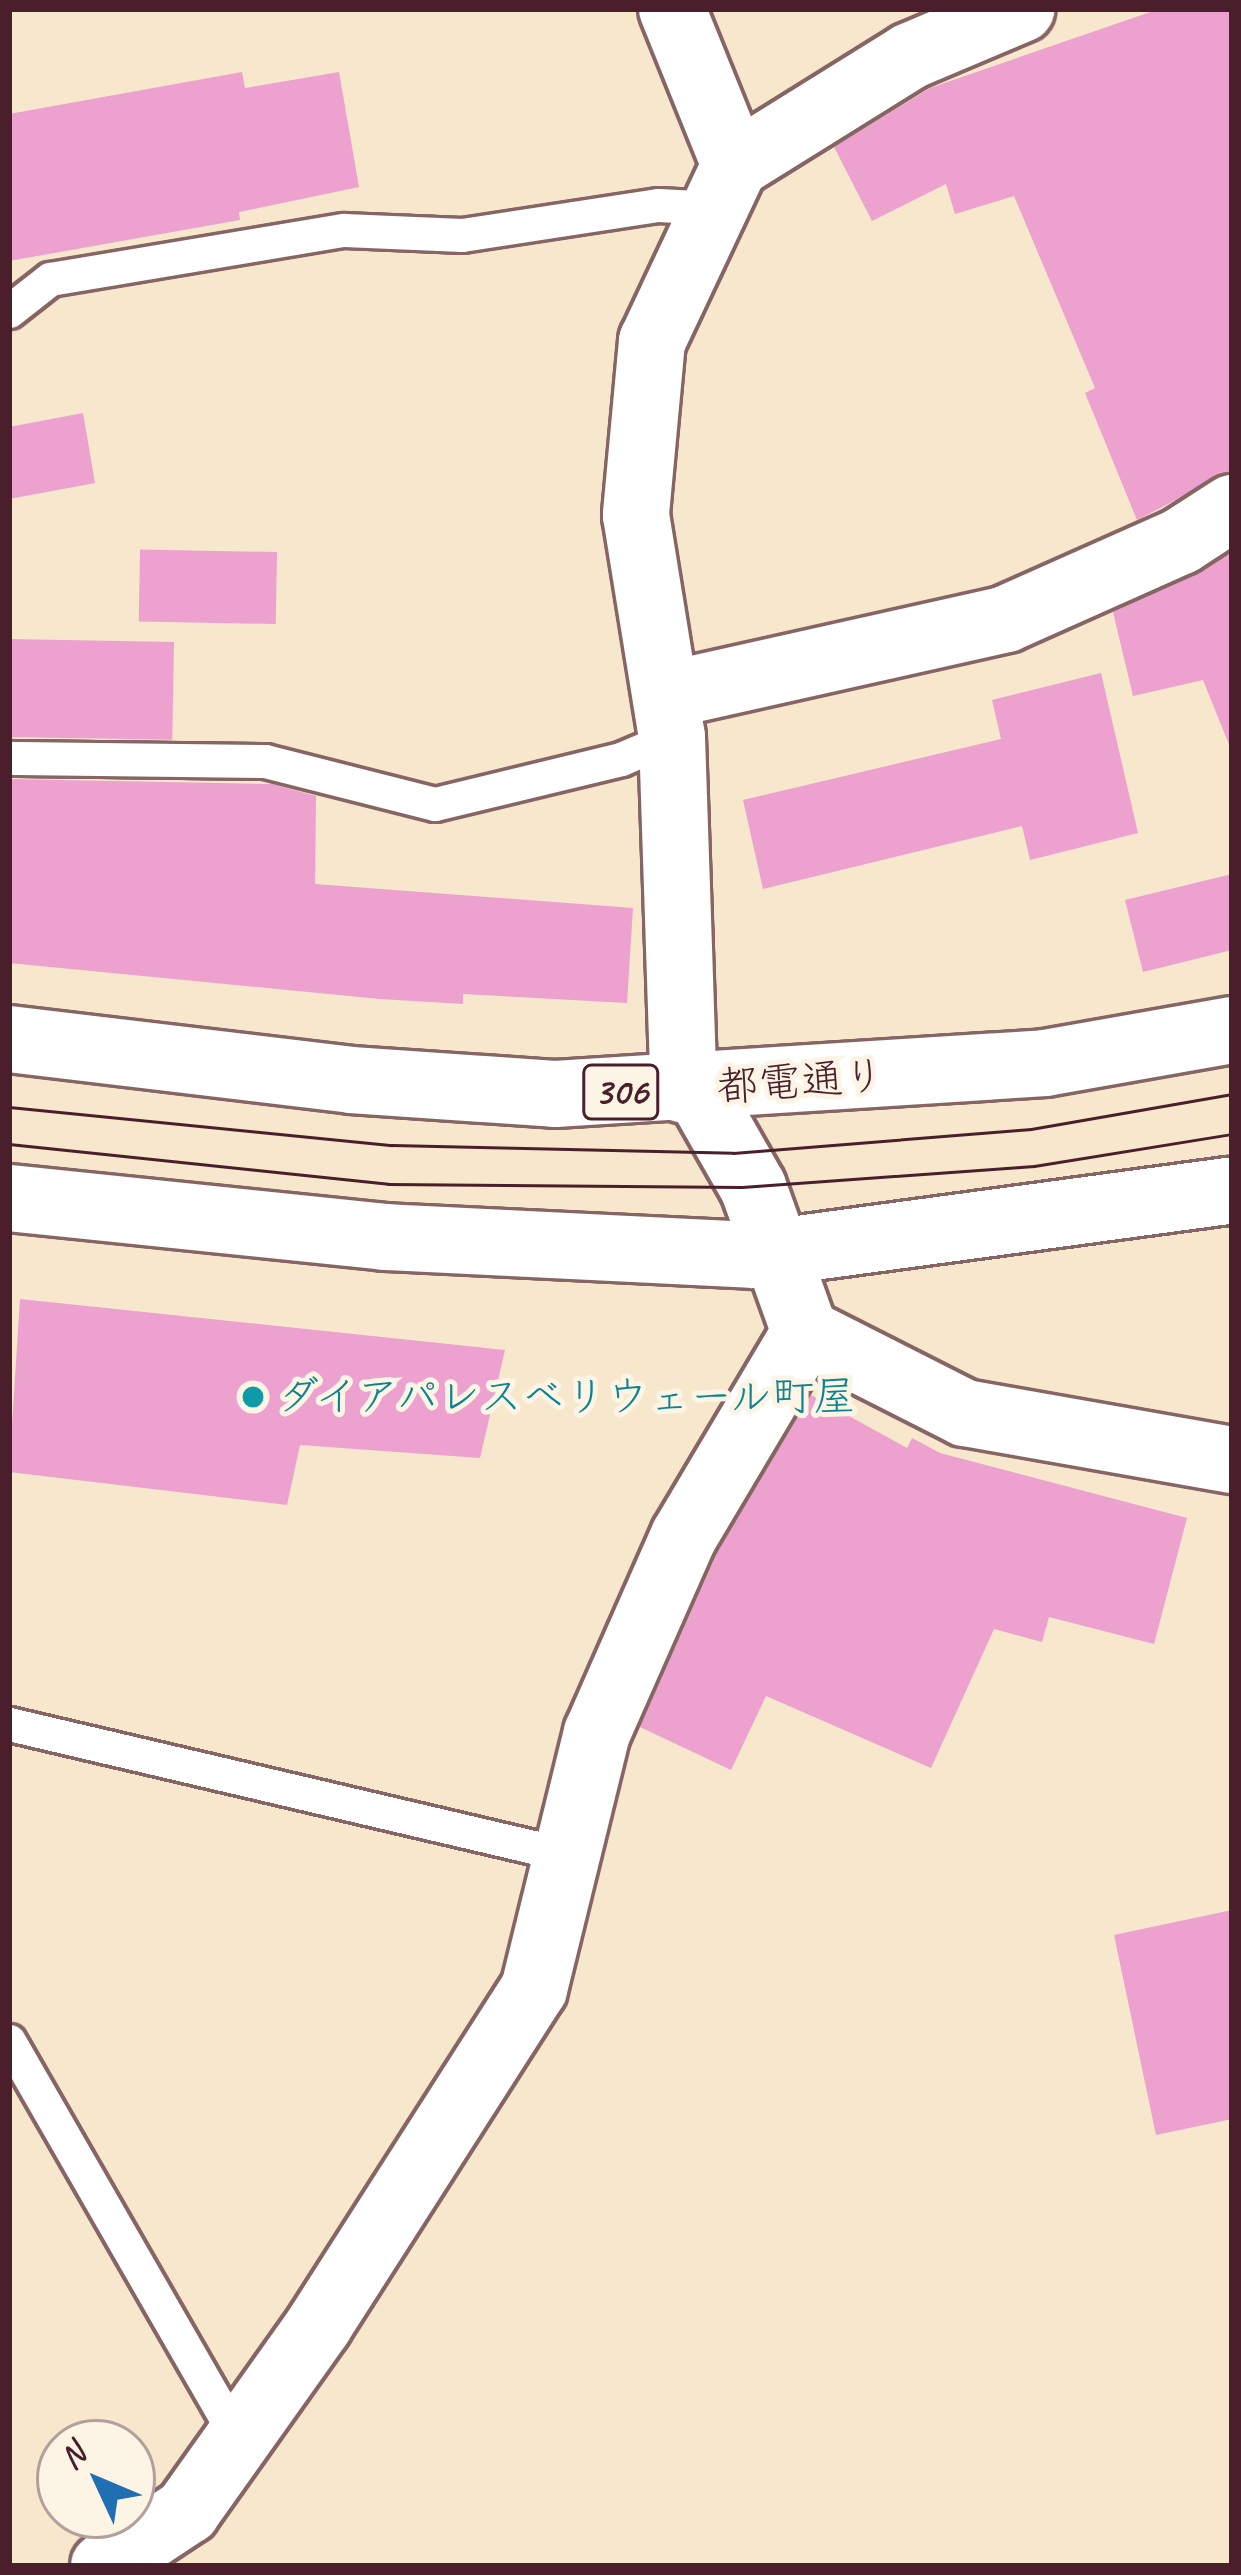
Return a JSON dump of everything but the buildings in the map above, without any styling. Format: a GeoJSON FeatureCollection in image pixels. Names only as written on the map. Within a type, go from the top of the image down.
{"type":"FeatureCollection","features":[{"type":"Feature","properties":{"kind":"street"},"geometry":{"type":"LineString","coordinates":[[672,9],[725,187]]}},
{"type":"Feature","properties":{"kind":"street"},"geometry":{"type":"LineString","coordinates":[[1021,9],[910,56],[725,187],[652,341],[636,515],[670,716],[691,1090],[780,1251],[806,1332],[965,1412],[1232,1460]]}},
{"type":"Feature","properties":{"kind":"street"},"geometry":{"type":"LineString","coordinates":[[670,716],[1006,619],[1181,541],[1232,508]]}},
{"type":"Feature","properties":{"kind":"street","name":"都電通り"},"geometry":{"type":"LineString","coordinates":[[9,1039],[374,1082],[555,1094],[691,1090],[1045,1063],[1232,1030]]}},
{"type":"Feature","properties":{"kind":"street"},"geometry":{"type":"LineString","coordinates":[[9,1198],[385,1238],[780,1251],[1232,1190]]}},
{"type":"Feature","properties":{"kind":"street"},"geometry":{"type":"LineString","coordinates":[[104,2566],[187,2511],[534,1989],[597,1733],[684,1536],[806,1332]]}},
{"type":"Feature","properties":{"kind":"lane"},"geometry":{"type":"LineString","coordinates":[[9,311],[50,279],[344,230],[462,235],[658,206],[725,187]]}},
{"type":"Feature","properties":{"kind":"lane"},"geometry":{"type":"LineString","coordinates":[[9,758],[265,761],[435,804],[621,759],[670,716]]}},
{"type":"Feature","properties":{"kind":"lane"},"geometry":{"type":"LineString","coordinates":[[9,1724],[567,1855]]}},
{"type":"Feature","properties":{"kind":"lane"},"geometry":{"type":"LineString","coordinates":[[9,2041],[238,2439]]}},
{"type":"Feature","properties":{"kind":"tram line"},"geometry":{"type":"LineString","coordinates":[[9,1107],[392,1145],[733,1153],[1031,1129],[1232,1094]]}},
{"type":"Feature","properties":{"kind":"tram line"},"geometry":{"type":"LineString","coordinates":[[9,1144],[388,1184],[742,1187],[1034,1166],[1232,1134]]}},
{"type":"Feature","properties":{"kind":"place","name":"ダイアパレスベリウェール町屋"},"geometry":{"type":"Point","coordinates":[253,1397]}}]}
